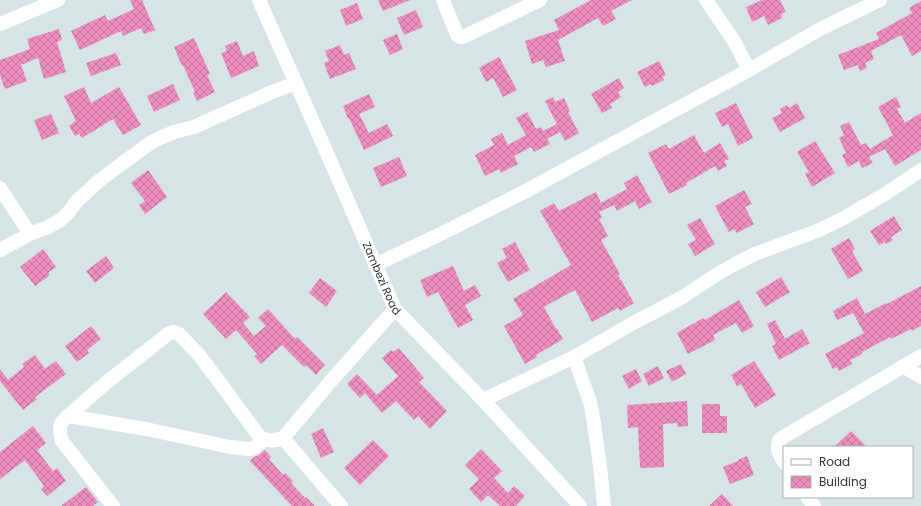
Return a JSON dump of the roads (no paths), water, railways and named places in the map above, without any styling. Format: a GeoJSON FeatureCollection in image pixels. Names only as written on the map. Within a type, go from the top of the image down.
{"type":"FeatureCollection","features":[{"type":"Feature","properties":{"kind":"street"},"geometry":{"type":"LineString","coordinates":[[0,24],[58,0]]}},
{"type":"Feature","properties":{"kind":"street","name":"Zambezi Road"},"geometry":{"type":"LineString","coordinates":[[259,0],[395,309],[483,400],[580,506]]}},
{"type":"Feature","properties":{"kind":"street"},"geometry":{"type":"LineString","coordinates":[[443,0],[457,35],[463,37],[540,0]]}},
{"type":"Feature","properties":{"kind":"street"},"geometry":{"type":"LineString","coordinates":[[706,0],[734,40],[749,70]]}},
{"type":"Feature","properties":{"kind":"street"},"geometry":{"type":"LineString","coordinates":[[375,265],[524,192],[749,70],[822,28],[880,0]]}},
{"type":"Feature","properties":{"kind":"street"},"geometry":{"type":"LineString","coordinates":[[0,250],[59,221],[67,214],[77,201],[99,181],[149,144],[174,132],[194,127],[272,92],[296,83]]}},
{"type":"Feature","properties":{"kind":"street"},"geometry":{"type":"LineString","coordinates":[[483,400],[574,357],[681,298],[737,263],[755,254],[817,231],[842,219],[885,194],[921,170]]}},
{"type":"Feature","properties":{"kind":"street"},"geometry":{"type":"LineString","coordinates":[[0,188],[30,234]]}},
{"type":"Feature","properties":{"kind":"street"},"geometry":{"type":"LineString","coordinates":[[113,506],[62,441],[60,427],[63,420],[106,382],[168,334],[174,332],[179,334],[199,355],[259,436],[264,440],[272,441],[283,438],[330,382],[395,309]]}},
{"type":"Feature","properties":{"kind":"street"},"geometry":{"type":"LineString","coordinates":[[783,460],[778,451],[777,445],[780,439],[921,356]]}},
{"type":"Feature","properties":{"kind":"street"},"geometry":{"type":"LineString","coordinates":[[574,357],[590,402],[600,466],[604,506]]}},
{"type":"Feature","properties":{"kind":"street"},"geometry":{"type":"LineString","coordinates":[[903,366],[921,377]]}},
{"type":"Feature","properties":{"kind":"street"},"geometry":{"type":"LineString","coordinates":[[68,416],[146,428],[230,447],[250,449],[254,448],[264,440]]}},
{"type":"Feature","properties":{"kind":"street"},"geometry":{"type":"LineString","coordinates":[[283,438],[341,506]]}}]}
